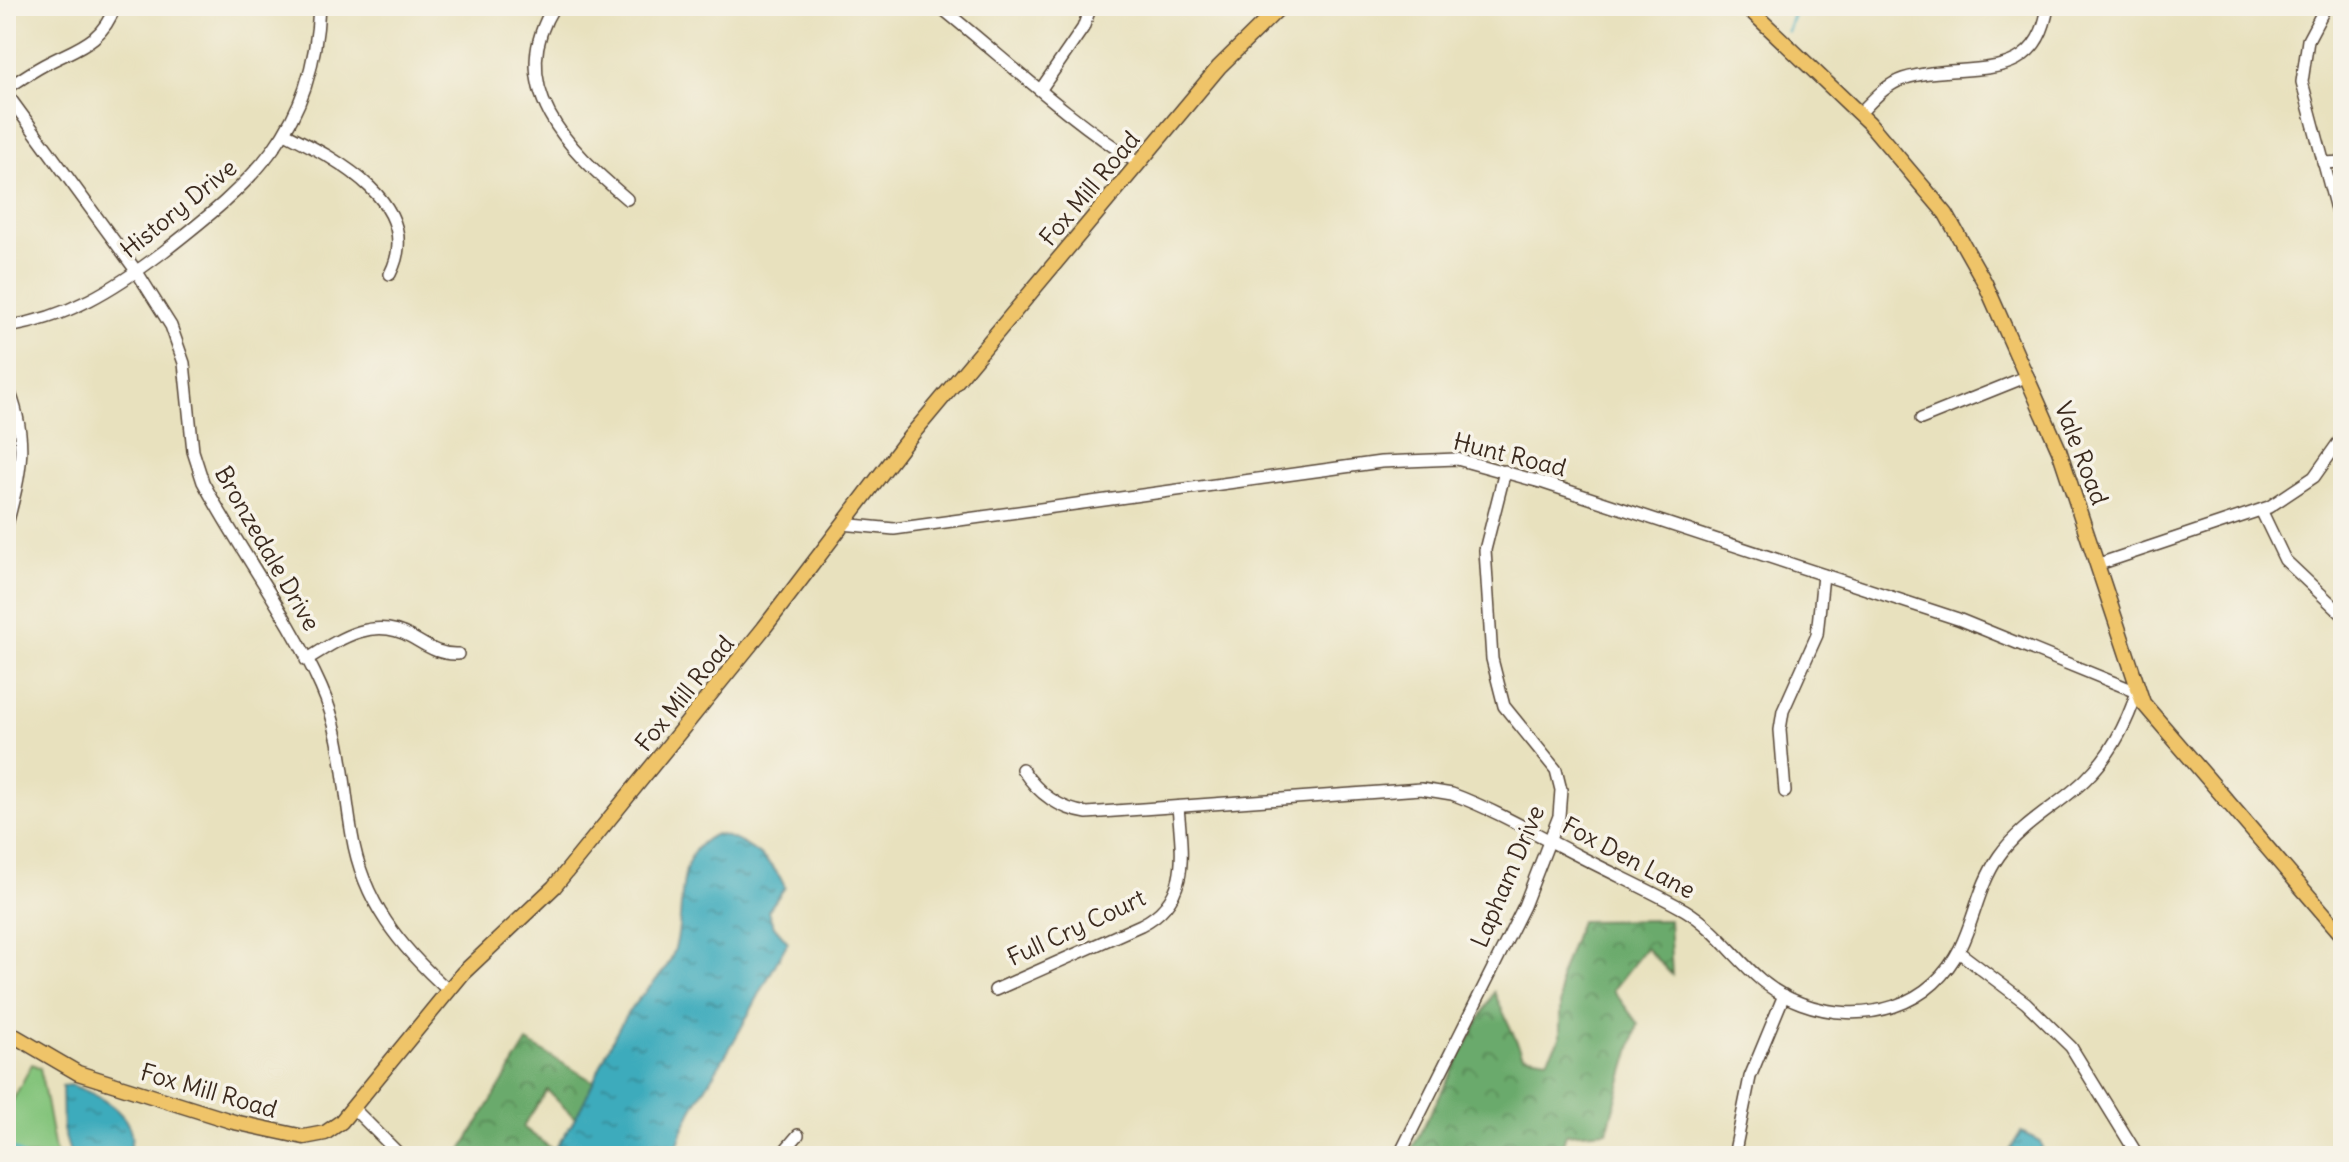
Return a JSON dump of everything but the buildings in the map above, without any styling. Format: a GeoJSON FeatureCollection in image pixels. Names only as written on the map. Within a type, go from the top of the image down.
{"type":"FeatureCollection","features":[{"type":"Feature","properties":{"kind":"main road","name":"Fox Mill Road"},"geometry":{"type":"LineString","coordinates":[[6,1031],[78,1073],[277,1133],[320,1135],[334,1128],[354,1109],[463,973],[554,887],[764,628],[904,444],[1219,67],[1281,6]]}},
{"type":"Feature","properties":{"kind":"main road","name":"Vale Road"},"geometry":{"type":"LineString","coordinates":[[1746,6],[1859,114],[1903,160],[1946,214],[1985,283],[2028,376],[2073,486],[2137,692],[2153,715],[2343,936]]}},
{"type":"Feature","properties":{"kind":"street"},"geometry":{"type":"LineString","coordinates":[[6,91],[41,66],[88,45],[104,29],[115,6]]}},
{"type":"Feature","properties":{"kind":"street","name":"History Drive"},"geometry":{"type":"LineString","coordinates":[[6,327],[73,310],[137,272],[230,201],[285,133],[311,65],[319,6]]}},
{"type":"Feature","properties":{"kind":"street"},"geometry":{"type":"LineString","coordinates":[[554,6],[537,45],[541,98],[563,136],[627,199]]}},
{"type":"Feature","properties":{"kind":"street"},"geometry":{"type":"LineString","coordinates":[[939,6],[1041,89],[1062,111],[1138,163]]}},
{"type":"Feature","properties":{"kind":"street"},"geometry":{"type":"LineString","coordinates":[[1041,89],[1083,28],[1091,6]]}},
{"type":"Feature","properties":{"kind":"street"},"geometry":{"type":"LineString","coordinates":[[1859,114],[1882,92],[1904,79],[2016,60],[2041,38],[2048,6]]}},
{"type":"Feature","properties":{"kind":"street"},"geometry":{"type":"LineString","coordinates":[[2326,6],[2308,40],[2302,69],[2305,96],[2343,235]]}},
{"type":"Feature","properties":{"kind":"street","name":"Bronzedale Drive"},"geometry":{"type":"LineString","coordinates":[[6,91],[159,304],[179,344],[184,363],[193,451],[203,482],[306,660],[332,715],[345,767],[353,844],[372,900],[405,950],[449,991]]}},
{"type":"Feature","properties":{"kind":"street"},"geometry":{"type":"LineString","coordinates":[[285,133],[351,169],[384,204],[399,244],[390,274]]}},
{"type":"Feature","properties":{"kind":"street"},"geometry":{"type":"LineString","coordinates":[[2323,163],[2343,162]]}},
{"type":"Feature","properties":{"kind":"street"},"geometry":{"type":"LineString","coordinates":[[1921,419],[2028,376]]}},
{"type":"Feature","properties":{"kind":"street"},"geometry":{"type":"LineString","coordinates":[[6,383],[19,414],[23,441],[21,467],[6,528]]}},
{"type":"Feature","properties":{"kind":"street"},"geometry":{"type":"LineString","coordinates":[[2099,564],[2261,510],[2314,477],[2343,436]]}},
{"type":"Feature","properties":{"kind":"street","name":"Hunt Road"},"geometry":{"type":"LineString","coordinates":[[842,524],[894,529],[1413,458],[1457,459],[1505,471],[1967,622],[2137,692]]}},
{"type":"Feature","properties":{"kind":"street","name":"Lapham Drive"},"geometry":{"type":"LineString","coordinates":[[1399,1156],[1524,906],[1551,841],[1561,801],[1556,770],[1504,706],[1492,659],[1485,550],[1505,471]]}},
{"type":"Feature","properties":{"kind":"street"},"geometry":{"type":"LineString","coordinates":[[2261,510],[2285,560],[2343,615]]}},
{"type":"Feature","properties":{"kind":"street"},"geometry":{"type":"LineString","coordinates":[[1785,792],[1780,730],[1783,711],[1817,635],[1823,575]]}},
{"type":"Feature","properties":{"kind":"street"},"geometry":{"type":"LineString","coordinates":[[306,660],[352,633],[370,628],[395,630],[431,650],[458,654]]}},
{"type":"Feature","properties":{"kind":"street","name":"Fox Den Lane"},"geometry":{"type":"LineString","coordinates":[[1022,769],[1048,797],[1078,812],[1429,789],[1467,799],[1690,913],[1764,982],[1784,995],[1838,1011],[1890,1010],[1933,984],[1960,953],[1985,882],[2000,854],[2024,828],[2090,775],[2116,738],[2137,692]]}},
{"type":"Feature","properties":{"kind":"street","name":"Full Cry Court"},"geometry":{"type":"LineString","coordinates":[[995,990],[1141,925],[1163,911],[1174,897],[1182,873],[1178,807]]}},
{"type":"Feature","properties":{"kind":"street"},"geometry":{"type":"LineString","coordinates":[[1960,953],[2026,1003],[2071,1047],[2138,1156]]}},
{"type":"Feature","properties":{"kind":"street"},"geometry":{"type":"LineString","coordinates":[[1734,1156],[1750,1077],[1784,995]]}},
{"type":"Feature","properties":{"kind":"street"},"geometry":{"type":"LineString","coordinates":[[354,1109],[401,1156]]}},
{"type":"Feature","properties":{"kind":"street"},"geometry":{"type":"LineString","coordinates":[[780,1156],[798,1135]]}},
{"type":"Feature","properties":{"kind":"green space"},"geometry":{"type":"Polygon","coordinates":[[[1669,920],[1672,975],[1646,948],[1613,990],[1638,1024],[1607,1131],[1566,1134],[1559,1156],[1408,1156],[1494,992],[1523,1055],[1547,1059],[1560,1038],[1560,977],[1580,921],[1669,920]]]}},
{"type":"Feature","properties":{"kind":"green space"},"geometry":{"type":"Polygon","coordinates":[[[527,1042],[596,1083],[576,1119],[547,1090],[523,1127],[553,1150],[548,1156],[458,1156],[527,1042]]]}},
{"type":"Feature","properties":{"kind":"green space"},"geometry":{"type":"Polygon","coordinates":[[[32,1064],[40,1068],[56,1156],[6,1156],[6,1113],[32,1064]]]}},
{"type":"Feature","properties":{"kind":"water"},"geometry":{"type":"Polygon","coordinates":[[[716,834],[747,846],[766,860],[780,878],[785,887],[768,911],[773,925],[788,942],[690,1114],[675,1156],[548,1156],[573,1122],[625,1017],[666,968],[678,933],[686,868],[692,854],[716,834]]]}},
{"type":"Feature","properties":{"kind":"water"},"geometry":{"type":"Polygon","coordinates":[[[71,1085],[106,1102],[125,1119],[131,1142],[127,1156],[71,1156],[63,1130],[62,1086],[71,1085]]]}},
{"type":"Feature","properties":{"kind":"water"},"geometry":{"type":"Polygon","coordinates":[[[2021,1132],[2040,1141],[2044,1156],[2006,1156],[2021,1132]]]}},
{"type":"Feature","properties":{"kind":"waterway"},"geometry":{"type":"LineString","coordinates":[[1788,31],[1796,6]]}},
{"type":"Feature","properties":{"kind":"waterway"},"geometry":{"type":"LineString","coordinates":[[6,1143],[23,1156]]}}]}
